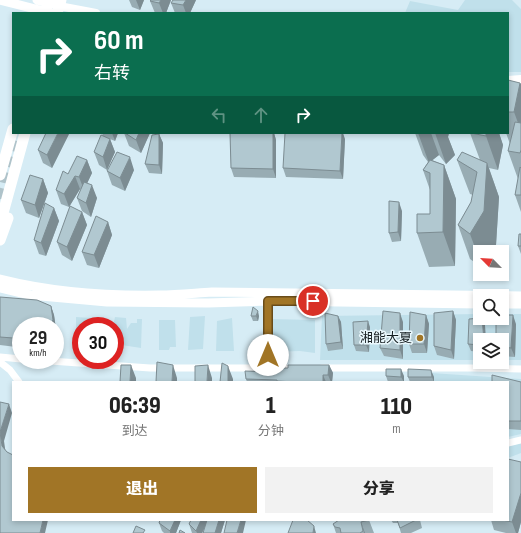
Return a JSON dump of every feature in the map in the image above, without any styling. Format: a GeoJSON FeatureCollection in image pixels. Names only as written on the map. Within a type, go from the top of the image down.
{"type":"FeatureCollection","features":[{"type":"Feature","properties":{"kind":"main road"},"geometry":{"type":"LineString","coordinates":[[0,0],[50,7]]}},
{"type":"Feature","properties":{"kind":"main road"},"geometry":{"type":"LineString","coordinates":[[0,176],[12,133]]}},
{"type":"Feature","properties":{"kind":"main road"},"geometry":{"type":"LineString","coordinates":[[0,224],[25,134]]}},
{"type":"Feature","properties":{"kind":"main road"},"geometry":{"type":"LineString","coordinates":[[0,240],[8,218],[21,170]]}},
{"type":"Feature","properties":{"kind":"main road"},"geometry":{"type":"LineString","coordinates":[[0,279],[31,287],[116,295],[161,295],[212,292],[521,296]]}},
{"type":"Feature","properties":{"kind":"main road"},"geometry":{"type":"LineString","coordinates":[[0,288],[30,295],[107,302],[208,303],[268,301],[473,304]]}},
{"type":"Feature","properties":{"kind":"main road"},"geometry":{"type":"LineString","coordinates":[[509,304],[521,304]]}},
{"type":"Feature","properties":{"kind":"street"},"geometry":{"type":"LineString","coordinates":[[50,7],[88,12]]}},
{"type":"Feature","properties":{"kind":"street"},"geometry":{"type":"LineString","coordinates":[[509,80],[521,79]]}},
{"type":"Feature","properties":{"kind":"street"},"geometry":{"type":"LineString","coordinates":[[509,84],[521,83]]}},
{"type":"Feature","properties":{"kind":"street"},"geometry":{"type":"LineString","coordinates":[[268,301],[268,368]]}},
{"type":"Feature","properties":{"kind":"street"},"geometry":{"type":"LineString","coordinates":[[0,357],[12,358]]}},
{"type":"Feature","properties":{"kind":"street"},"geometry":{"type":"LineString","coordinates":[[0,362],[10,370],[17,381]]}},
{"type":"Feature","properties":{"kind":"street"},"geometry":{"type":"LineString","coordinates":[[64,362],[150,368],[292,368]]}},
{"type":"Feature","properties":{"kind":"street"},"geometry":{"type":"LineString","coordinates":[[315,368],[521,369]]}},
{"type":"Feature","properties":{"kind":"street"},"geometry":{"type":"LineString","coordinates":[[509,444],[521,440]]}},
{"type":"Feature","properties":{"kind":"shaded area"},"geometry":{"type":"Polygon","coordinates":[[[465,0],[512,0],[521,9],[521,72],[509,72],[509,12],[405,12],[410,1],[458,10],[465,0]]]}},
{"type":"Feature","properties":{"kind":"shaded area"},"geometry":{"type":"Polygon","coordinates":[[[473,314],[473,325],[509,325],[509,314],[521,314],[521,360],[509,360],[509,333],[473,333],[473,360],[320,360],[322,316],[473,314]]]}},
{"type":"Feature","properties":{"kind":"shaded area"},"geometry":{"type":"Polygon","coordinates":[[[205,316],[203,349],[188,350],[190,317],[205,316]]]}},
{"type":"Feature","properties":{"kind":"shaded area"},"geometry":{"type":"Polygon","coordinates":[[[124,318],[126,318],[127,329],[131,323],[137,323],[137,319],[142,319],[141,348],[124,345],[124,318]]]}},
{"type":"Feature","properties":{"kind":"shaded area"},"geometry":{"type":"Polygon","coordinates":[[[232,318],[234,351],[216,351],[217,321],[232,318]]]}},
{"type":"Feature","properties":{"kind":"shaded area"},"geometry":{"type":"Polygon","coordinates":[[[269,319],[315,320],[315,353],[300,351],[273,352],[269,319]]]}},
{"type":"Feature","properties":{"kind":"shaded area"},"geometry":{"type":"Polygon","coordinates":[[[159,320],[175,320],[176,347],[170,347],[169,350],[159,350],[159,320]]]}},
{"type":"Feature","properties":{"kind":"shaded area"},"geometry":{"type":"Polygon","coordinates":[[[431,373],[521,379],[521,434],[509,437],[509,381],[430,381],[431,373]]]}},
{"type":"Feature","properties":{"kind":"shaded area"},"geometry":{"type":"Polygon","coordinates":[[[521,442],[521,453],[509,458],[509,445],[521,442]]]}},
{"type":"Feature","properties":{"kind":"building"},"geometry":{"type":"Polygon","coordinates":[[[161,0],[159,3],[150,1],[161,0]]]}},
{"type":"Feature","properties":{"kind":"building"},"geometry":{"type":"Polygon","coordinates":[[[173,0],[186,0],[183,5],[171,3],[173,0]]]}},
{"type":"Feature","properties":{"kind":"building"},"geometry":{"type":"Polygon","coordinates":[[[509,80],[520,83],[514,112],[509,112],[509,80]]]}},
{"type":"Feature","properties":{"kind":"building"},"geometry":{"type":"Polygon","coordinates":[[[515,122],[521,123],[520,153],[508,151],[515,122]]]}},
{"type":"Feature","properties":{"kind":"building"},"geometry":{"type":"Polygon","coordinates":[[[46,134],[58,134],[47,155],[38,150],[46,134]]]}},
{"type":"Feature","properties":{"kind":"building"},"geometry":{"type":"Polygon","coordinates":[[[127,134],[139,134],[136,140],[127,134]]]}},
{"type":"Feature","properties":{"kind":"building"},"geometry":{"type":"Polygon","coordinates":[[[159,134],[159,165],[145,164],[152,135],[159,134]]]}},
{"type":"Feature","properties":{"kind":"building"},"geometry":{"type":"Polygon","coordinates":[[[230,134],[273,134],[273,169],[231,168],[230,134]]]}},
{"type":"Feature","properties":{"kind":"building"},"geometry":{"type":"Polygon","coordinates":[[[285,134],[342,134],[340,171],[283,168],[285,134]]]}},
{"type":"Feature","properties":{"kind":"building"},"geometry":{"type":"Polygon","coordinates":[[[101,135],[110,139],[103,157],[94,152],[101,135]]]}},
{"type":"Feature","properties":{"kind":"building"},"geometry":{"type":"Polygon","coordinates":[[[117,152],[130,157],[120,178],[107,171],[117,152]]]}},
{"type":"Feature","properties":{"kind":"building"},"geometry":{"type":"Polygon","coordinates":[[[462,152],[487,163],[484,211],[470,234],[458,225],[471,202],[477,172],[457,160],[462,152]]]}},
{"type":"Feature","properties":{"kind":"building"},"geometry":{"type":"Polygon","coordinates":[[[77,156],[87,160],[79,177],[75,176],[64,194],[56,190],[63,171],[68,174],[77,156]]]}},
{"type":"Feature","properties":{"kind":"building"},"geometry":{"type":"Polygon","coordinates":[[[430,160],[444,165],[443,232],[417,233],[417,214],[430,214],[430,173],[423,170],[430,160]]]}},
{"type":"Feature","properties":{"kind":"building"},"geometry":{"type":"Polygon","coordinates":[[[520,167],[521,195],[515,195],[520,167]]]}},
{"type":"Feature","properties":{"kind":"building"},"geometry":{"type":"Polygon","coordinates":[[[30,175],[43,179],[35,205],[21,200],[30,175]]]}},
{"type":"Feature","properties":{"kind":"building"},"geometry":{"type":"Polygon","coordinates":[[[84,182],[92,185],[86,203],[77,198],[84,182]]]}},
{"type":"Feature","properties":{"kind":"building"},"geometry":{"type":"Polygon","coordinates":[[[389,201],[399,202],[398,232],[389,233],[389,201]]]}},
{"type":"Feature","properties":{"kind":"building"},"geometry":{"type":"Polygon","coordinates":[[[45,203],[54,208],[41,243],[34,240],[45,203]]]}},
{"type":"Feature","properties":{"kind":"building"},"geometry":{"type":"Polygon","coordinates":[[[70,206],[82,212],[67,247],[57,242],[70,206]]]}},
{"type":"Feature","properties":{"kind":"building"},"geometry":{"type":"Polygon","coordinates":[[[96,216],[108,222],[94,255],[82,252],[96,216]]]}},
{"type":"Feature","properties":{"kind":"building"},"geometry":{"type":"Polygon","coordinates":[[[519,234],[521,234],[521,246],[518,246],[519,234]]]}},
{"type":"Feature","properties":{"kind":"building"},"geometry":{"type":"Polygon","coordinates":[[[0,297],[37,300],[51,306],[53,317],[12,317],[12,338],[0,337],[0,297]]]}},
{"type":"Feature","properties":{"kind":"building"},"geometry":{"type":"Polygon","coordinates":[[[253,307],[258,311],[256,316],[251,316],[253,307]]]}},
{"type":"Feature","properties":{"kind":"building"},"geometry":{"type":"Polygon","coordinates":[[[383,311],[400,313],[400,350],[380,348],[383,311]]]}},
{"type":"Feature","properties":{"kind":"building"},"geometry":{"type":"Polygon","coordinates":[[[453,311],[451,350],[434,346],[434,313],[453,311]]]}},
{"type":"Feature","properties":{"kind":"building"},"geometry":{"type":"Polygon","coordinates":[[[410,312],[426,315],[424,344],[409,344],[410,312]]]}},
{"type":"Feature","properties":{"kind":"building"},"geometry":{"type":"Polygon","coordinates":[[[325,313],[338,316],[341,342],[326,344],[325,313]]]}},
{"type":"Feature","properties":{"kind":"building"},"geometry":{"type":"Polygon","coordinates":[[[509,315],[513,315],[511,348],[509,348],[509,333],[496,333],[496,325],[509,325],[509,315]]]}},
{"type":"Feature","properties":{"kind":"building"},"geometry":{"type":"Polygon","coordinates":[[[469,319],[473,319],[473,325],[483,325],[483,333],[473,333],[473,344],[468,344],[469,319]]]}},
{"type":"Feature","properties":{"kind":"building"},"geometry":{"type":"Polygon","coordinates":[[[368,321],[366,345],[354,345],[353,322],[368,321]]]}},
{"type":"Feature","properties":{"kind":"building"},"geometry":{"type":"Polygon","coordinates":[[[157,362],[173,365],[172,381],[156,381],[157,362]]]}},
{"type":"Feature","properties":{"kind":"building"},"geometry":{"type":"Polygon","coordinates":[[[222,363],[228,366],[228,381],[220,381],[222,363]]]}},
{"type":"Feature","properties":{"kind":"building"},"geometry":{"type":"Polygon","coordinates":[[[124,365],[131,365],[130,381],[120,381],[121,369],[124,369],[124,365]]]}},
{"type":"Feature","properties":{"kind":"building"},"geometry":{"type":"Polygon","coordinates":[[[208,365],[207,381],[195,381],[195,366],[208,365]]]}},
{"type":"Feature","properties":{"kind":"building"},"geometry":{"type":"Polygon","coordinates":[[[288,365],[329,365],[328,375],[323,375],[323,381],[246,379],[245,371],[276,372],[276,368],[288,368],[288,365]]]}},
{"type":"Feature","properties":{"kind":"building"},"geometry":{"type":"Polygon","coordinates":[[[386,369],[401,369],[401,377],[386,376],[386,369]]]}},
{"type":"Feature","properties":{"kind":"building"},"geometry":{"type":"Polygon","coordinates":[[[408,369],[431,370],[432,377],[408,377],[408,369]]]}},
{"type":"Feature","properties":{"kind":"building"},"geometry":{"type":"Polygon","coordinates":[[[492,375],[521,382],[521,421],[509,421],[509,381],[492,381],[492,375]]]}},
{"type":"Feature","properties":{"kind":"building"},"geometry":{"type":"Polygon","coordinates":[[[0,402],[9,404],[0,432],[0,402]]]}},
{"type":"Feature","properties":{"kind":"building"},"geometry":{"type":"Polygon","coordinates":[[[0,432],[2,446],[7,452],[12,454],[12,521],[43,521],[40,533],[0,533],[0,432]]]}},
{"type":"Feature","properties":{"kind":"building"},"geometry":{"type":"Polygon","coordinates":[[[509,459],[521,462],[521,493],[512,522],[507,521],[509,521],[509,459]]]}},
{"type":"Feature","properties":{"kind":"building"},"geometry":{"type":"Polygon","coordinates":[[[160,521],[175,521],[170,531],[159,523],[160,521]]]}},
{"type":"Feature","properties":{"kind":"building"},"geometry":{"type":"Polygon","coordinates":[[[190,521],[201,521],[196,531],[189,524],[190,521]]]}},
{"type":"Feature","properties":{"kind":"building"},"geometry":{"type":"Polygon","coordinates":[[[207,521],[219,521],[215,533],[203,533],[207,521]]]}},
{"type":"Feature","properties":{"kind":"building"},"geometry":{"type":"Polygon","coordinates":[[[227,521],[241,521],[237,533],[224,533],[227,521]]]}},
{"type":"Feature","properties":{"kind":"building"},"geometry":{"type":"Polygon","coordinates":[[[293,521],[308,521],[314,526],[313,533],[288,533],[293,521]]]}},
{"type":"Feature","properties":{"kind":"building"},"geometry":{"type":"Polygon","coordinates":[[[338,521],[365,521],[361,522],[363,531],[360,533],[341,533],[340,528],[335,527],[333,524],[338,521]]]}},
{"type":"Feature","properties":{"kind":"building"},"geometry":{"type":"Polygon","coordinates":[[[397,521],[414,521],[400,528],[397,521]]]}},
{"type":"Feature","properties":{"kind":"building"},"geometry":{"type":"Polygon","coordinates":[[[136,526],[145,530],[143,533],[133,533],[136,526]]]}},
{"type":"Feature","properties":{"kind":"tunnel"},"geometry":{"type":"LineString","coordinates":[[0,199],[16,136]]}},
{"type":"Feature","properties":{"kind":"place","name":"湘能大夏"},"geometry":{"type":"Point","coordinates":[420,338]}},
{"type":"Feature","properties":{"kind":"route"},"geometry":{"type":"LineString","coordinates":[[268,355],[268,301],[313,301]]}}]}
